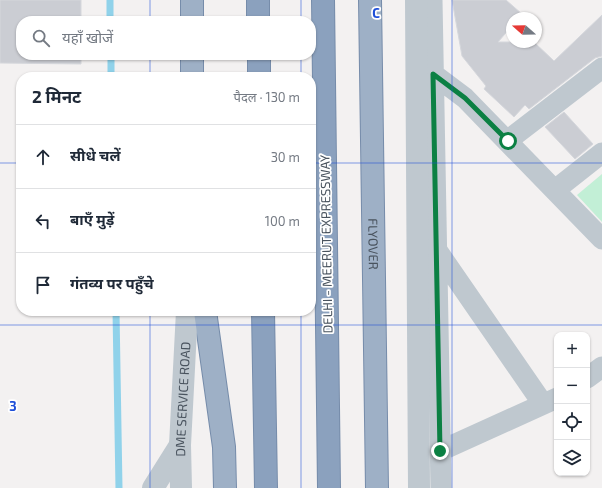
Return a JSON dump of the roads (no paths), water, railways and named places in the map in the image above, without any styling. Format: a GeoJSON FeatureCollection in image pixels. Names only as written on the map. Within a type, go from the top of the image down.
{"type":"FeatureCollection","features":[{"type":"Feature","properties":{"kind":"highway"},"geometry":{"type":"LineString","coordinates":[[192,0],[192,16]]}},
{"type":"Feature","properties":{"kind":"highway"},"geometry":{"type":"LineString","coordinates":[[258,0],[258,16]]}},
{"type":"Feature","properties":{"kind":"highway","name":"DELHI - MEERUT EXPRESSWAY"},"geometry":{"type":"LineString","coordinates":[[323,0],[330,488]]}},
{"type":"Feature","properties":{"kind":"highway","name":"FLYOVER"},"geometry":{"type":"LineString","coordinates":[[370,0],[377,488]]}},
{"type":"Feature","properties":{"kind":"highway"},"geometry":{"type":"LineString","coordinates":[[192,60],[192,72]]}},
{"type":"Feature","properties":{"kind":"highway"},"geometry":{"type":"LineString","coordinates":[[259,60],[259,72]]}},
{"type":"Feature","properties":{"kind":"highway"},"geometry":{"type":"LineString","coordinates":[[206,316],[224,447],[225,488]]}},
{"type":"Feature","properties":{"kind":"highway"},"geometry":{"type":"LineString","coordinates":[[263,316],[266,488]]}},
{"type":"Feature","properties":{"kind":"street"},"geometry":{"type":"LineString","coordinates":[[416,0],[420,488]]}},
{"type":"Feature","properties":{"kind":"street"},"geometry":{"type":"LineString","coordinates":[[432,0],[441,488]]}},
{"type":"Feature","properties":{"kind":"street"},"geometry":{"type":"LineString","coordinates":[[508,141],[602,68]]}},
{"type":"Feature","properties":{"kind":"street"},"geometry":{"type":"LineString","coordinates":[[433,74],[465,98],[602,239]]}},
{"type":"Feature","properties":{"kind":"street"},"geometry":{"type":"LineString","coordinates":[[555,190],[602,153]]}},
{"type":"Feature","properties":{"kind":"street"},"geometry":{"type":"LineString","coordinates":[[436,249],[550,401],[440,451]]}},
{"type":"Feature","properties":{"kind":"street","name":"DME SERVICE ROAD"},"geometry":{"type":"LineString","coordinates":[[181,488],[180,445],[187,316]]}},
{"type":"Feature","properties":{"kind":"street"},"geometry":{"type":"LineString","coordinates":[[590,376],[602,367]]}},
{"type":"Feature","properties":{"kind":"street"},"geometry":{"type":"LineString","coordinates":[[153,488],[180,445]]}},
{"type":"Feature","properties":{"kind":"waterway"},"geometry":{"type":"LineString","coordinates":[[110,0],[110,16]]}},
{"type":"Feature","properties":{"kind":"waterway"},"geometry":{"type":"LineString","coordinates":[[111,60],[111,72]]}},
{"type":"Feature","properties":{"kind":"waterway"},"geometry":{"type":"LineString","coordinates":[[116,316],[119,488]]}}]}
